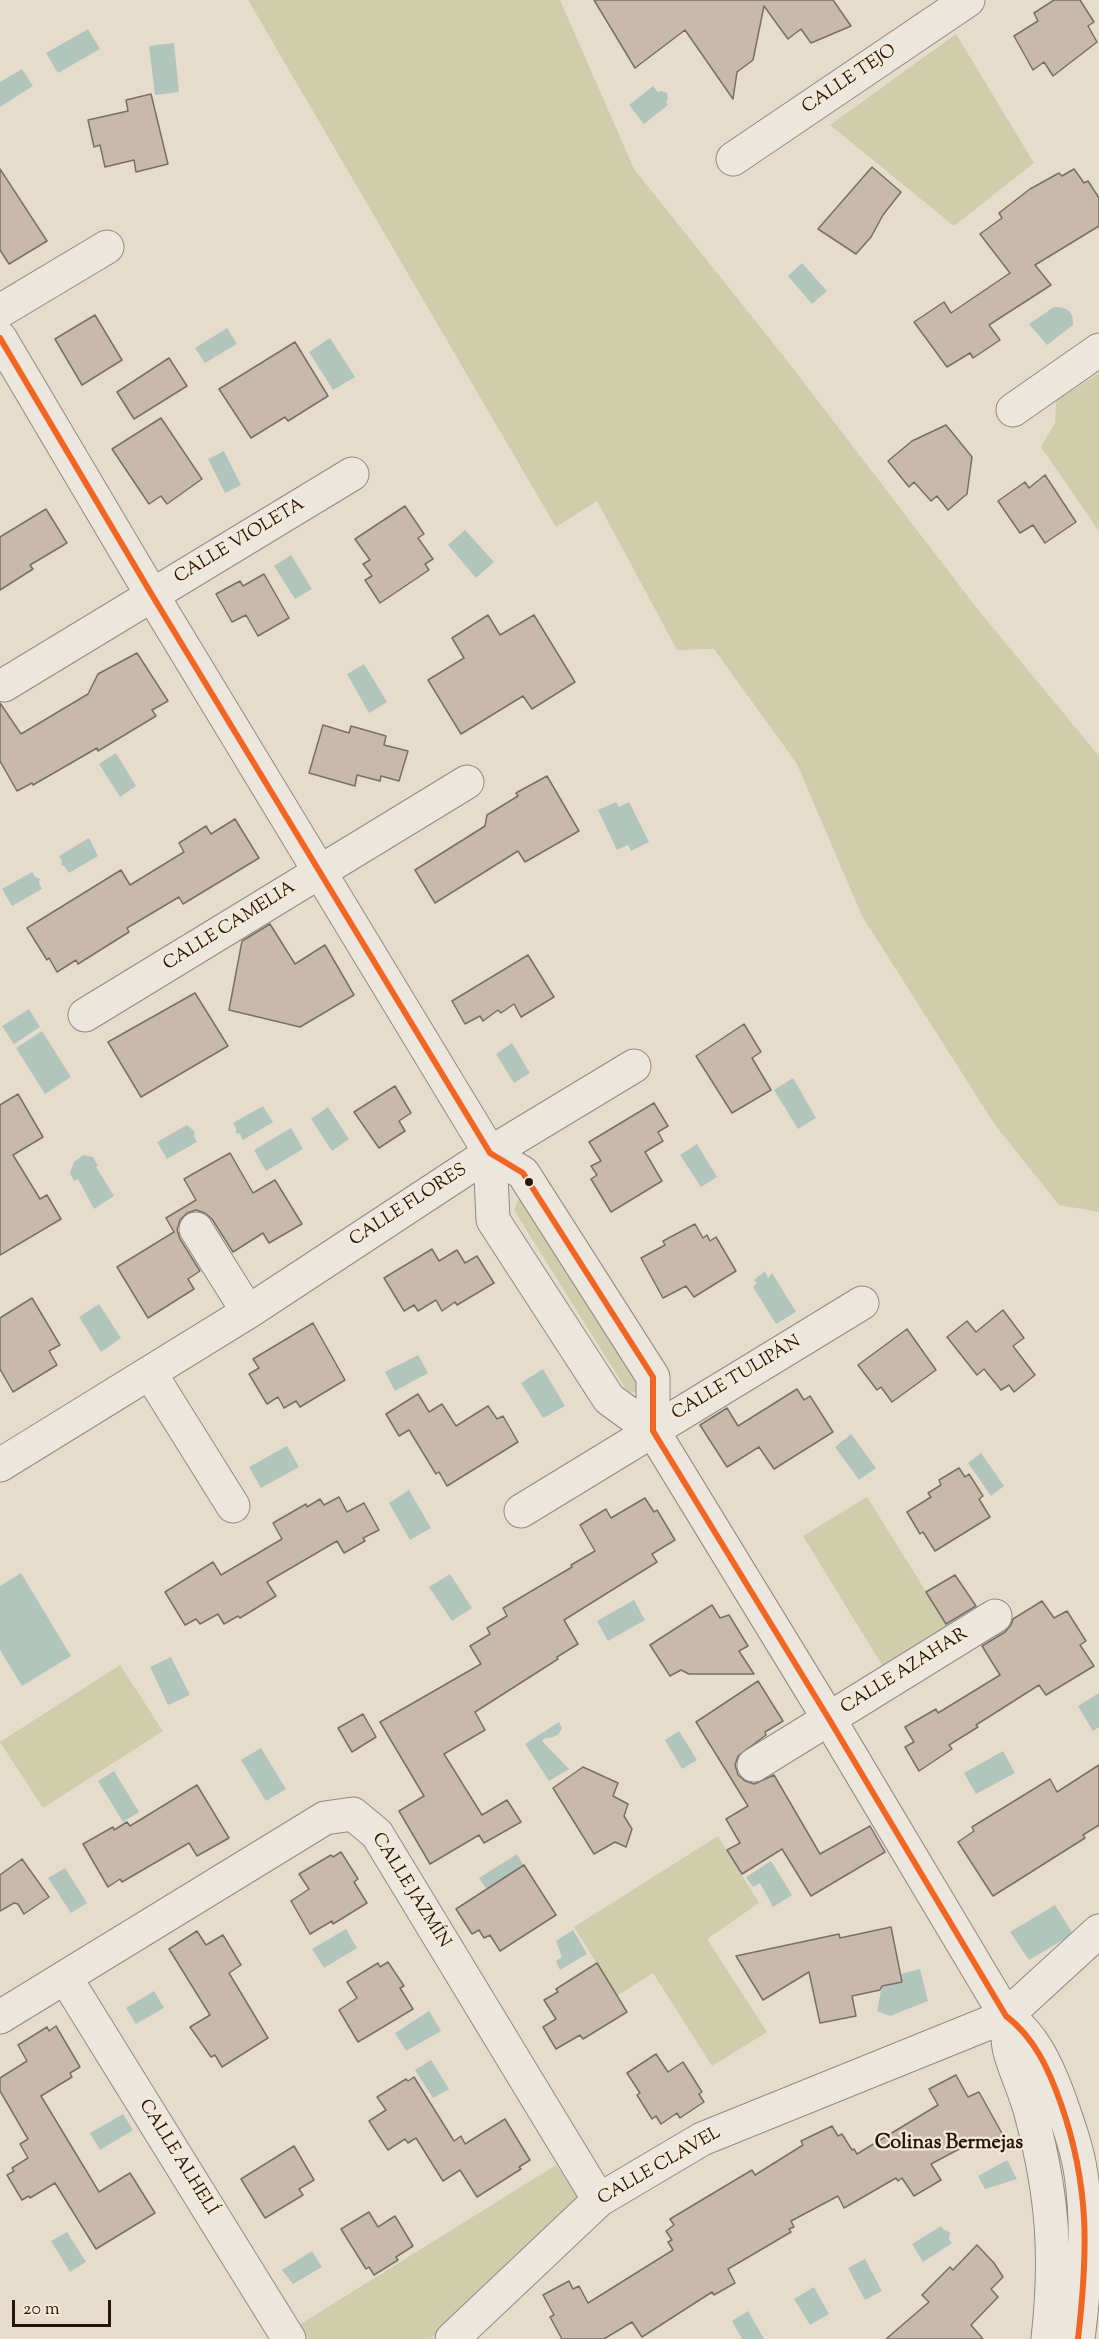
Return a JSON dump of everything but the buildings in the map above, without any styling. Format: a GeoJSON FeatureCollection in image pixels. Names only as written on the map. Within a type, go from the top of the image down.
{"type":"FeatureCollection","features":[{"type":"Feature","properties":{"kind":"street","name":"CALLE TEJO"},"geometry":{"type":"LineString","coordinates":[[733,159],[968,0]]}},
{"type":"Feature","properties":{"kind":"street"},"geometry":{"type":"LineString","coordinates":[[0,311],[107,247]]}},
{"type":"Feature","properties":{"kind":"street"},"geometry":{"type":"LineString","coordinates":[[0,338],[152,595],[490,1153],[523,1173],[653,1377],[653,1431]]}},
{"type":"Feature","properties":{"kind":"street"},"geometry":{"type":"LineString","coordinates":[[1013,410],[1099,350]]}},
{"type":"Feature","properties":{"kind":"street","name":"CALLE VIOLETA"},"geometry":{"type":"LineString","coordinates":[[4,685],[352,474]]}},
{"type":"Feature","properties":{"kind":"street","name":"CALLE CAMELIA"},"geometry":{"type":"LineString","coordinates":[[85,1015],[467,782]]}},
{"type":"Feature","properties":{"kind":"street","name":"CALLE FLORES"},"geometry":{"type":"LineString","coordinates":[[0,1465],[248,1312],[490,1153],[634,1066]]}},
{"type":"Feature","properties":{"kind":"street"},"geometry":{"type":"LineString","coordinates":[[490,1153],[493,1220],[609,1399],[653,1431],[829,1719],[1006,2016],[1010,2050],[1032,2115],[1045,2169],[1052,2214],[1054,2266],[1048,2339]]}},
{"type":"Feature","properties":{"kind":"street"},"geometry":{"type":"LineString","coordinates":[[196,1229],[248,1312]]}},
{"type":"Feature","properties":{"kind":"street","name":"CALLE TULIPÁN"},"geometry":{"type":"LineString","coordinates":[[521,1511],[862,1303]]}},
{"type":"Feature","properties":{"kind":"street"},"geometry":{"type":"LineString","coordinates":[[150,1373],[233,1506]]}},
{"type":"Feature","properties":{"kind":"street","name":"CALLE AZAHAR"},"geometry":{"type":"LineString","coordinates":[[754,1766],[995,1616]]}},
{"type":"Feature","properties":{"kind":"street","name":"CALLE JAZMÍN"},"geometry":{"type":"LineString","coordinates":[[0,2017],[325,1818],[353,1814],[377,1834],[599,2200]]}},
{"type":"Feature","properties":{"kind":"street"},"geometry":{"type":"LineString","coordinates":[[1006,2016],[1099,1931]]}},
{"type":"Feature","properties":{"kind":"street","name":"CALLE ALHELÍ"},"geometry":{"type":"LineString","coordinates":[[65,1977],[290,2339]]}},
{"type":"Feature","properties":{"kind":"street"},"geometry":{"type":"LineString","coordinates":[[1006,2016],[1021,2025],[1053,2081],[1071,2131],[1081,2174],[1085,2214],[1083,2297],[1078,2339]]}},
{"type":"Feature","properties":{"kind":"street","name":"CALLE CLAVEL"},"geometry":{"type":"LineString","coordinates":[[452,2339],[599,2200],[702,2139],[1006,2016]]}},
{"type":"Feature","properties":{"kind":"shaded area"},"geometry":{"type":"Polygon","coordinates":[[[248,0],[560,0],[634,169],[785,358],[979,611],[1099,756],[1099,1212],[1059,1205],[995,1125],[862,916],[797,764],[714,649],[677,650],[597,501],[556,527],[248,0]]]}},
{"type":"Feature","properties":{"kind":"shaded area"},"geometry":{"type":"Polygon","coordinates":[[[88,29],[100,49],[58,73],[46,53],[88,29]]]}},
{"type":"Feature","properties":{"kind":"shaded area"},"geometry":{"type":"Polygon","coordinates":[[[956,34],[1034,163],[954,226],[830,125],[956,34]]]}},
{"type":"Feature","properties":{"kind":"shaded area"},"geometry":{"type":"Polygon","coordinates":[[[174,43],[179,92],[155,95],[149,46],[174,43]]]}},
{"type":"Feature","properties":{"kind":"shaded area"},"geometry":{"type":"Polygon","coordinates":[[[22,69],[33,86],[0,107],[0,82],[22,69]]]}},
{"type":"Feature","properties":{"kind":"shaded area"},"geometry":{"type":"Polygon","coordinates":[[[653,86],[658,92],[667,93],[668,105],[644,124],[629,105],[653,86]]]}},
{"type":"Feature","properties":{"kind":"shaded area"},"geometry":{"type":"Polygon","coordinates":[[[802,263],[827,291],[812,304],[788,276],[802,263]]]}},
{"type":"Feature","properties":{"kind":"shaded area"},"geometry":{"type":"Polygon","coordinates":[[[1054,307],[1069,311],[1073,325],[1047,345],[1029,324],[1054,307]]]}},
{"type":"Feature","properties":{"kind":"shaded area"},"geometry":{"type":"Polygon","coordinates":[[[227,328],[237,344],[205,363],[195,348],[227,328]]]}},
{"type":"Feature","properties":{"kind":"shaded area"},"geometry":{"type":"Polygon","coordinates":[[[330,338],[355,377],[333,390],[309,352],[330,338]]]}},
{"type":"Feature","properties":{"kind":"shaded area"},"geometry":{"type":"Polygon","coordinates":[[[1099,373],[1099,531],[1041,447],[1055,423],[1056,401],[1099,373]]]}},
{"type":"Feature","properties":{"kind":"shaded area"},"geometry":{"type":"Polygon","coordinates":[[[224,451],[241,485],[225,493],[208,459],[224,451]]]}},
{"type":"Feature","properties":{"kind":"shaded area"},"geometry":{"type":"Polygon","coordinates":[[[465,530],[494,562],[476,578],[448,545],[465,530]]]}},
{"type":"Feature","properties":{"kind":"shaded area"},"geometry":{"type":"Polygon","coordinates":[[[291,555],[312,589],[295,599],[274,566],[291,555]]]}},
{"type":"Feature","properties":{"kind":"shaded area"},"geometry":{"type":"Polygon","coordinates":[[[364,664],[387,702],[369,713],[347,674],[364,664]]]}},
{"type":"Feature","properties":{"kind":"shaded area"},"geometry":{"type":"Polygon","coordinates":[[[116,753],[136,786],[120,797],[99,764],[116,753]]]}},
{"type":"Feature","properties":{"kind":"shaded area"},"geometry":{"type":"Polygon","coordinates":[[[616,802],[619,807],[629,802],[649,842],[631,851],[628,845],[617,850],[598,810],[616,802]]]}},
{"type":"Feature","properties":{"kind":"shaded area"},"geometry":{"type":"Polygon","coordinates":[[[89,838],[98,856],[69,873],[61,865],[62,861],[59,856],[89,838]]]}},
{"type":"Feature","properties":{"kind":"shaded area"},"geometry":{"type":"Polygon","coordinates":[[[32,872],[40,879],[42,889],[12,906],[2,889],[32,872]]]}},
{"type":"Feature","properties":{"kind":"shaded area"},"geometry":{"type":"Polygon","coordinates":[[[29,1009],[40,1027],[14,1044],[2,1026],[29,1009]]]}},
{"type":"Feature","properties":{"kind":"shaded area"},"geometry":{"type":"Polygon","coordinates":[[[42,1031],[71,1077],[45,1094],[16,1048],[42,1031]]]}},
{"type":"Feature","properties":{"kind":"shaded area"},"geometry":{"type":"Polygon","coordinates":[[[512,1043],[530,1073],[514,1083],[496,1054],[512,1043]]]}},
{"type":"Feature","properties":{"kind":"shaded area"},"geometry":{"type":"Polygon","coordinates":[[[793,1078],[816,1118],[798,1129],[774,1090],[793,1078]]]}},
{"type":"Feature","properties":{"kind":"shaded area"},"geometry":{"type":"Polygon","coordinates":[[[263,1106],[273,1122],[243,1140],[240,1134],[236,1133],[233,1123],[263,1106]]]}},
{"type":"Feature","properties":{"kind":"shaded area"},"geometry":{"type":"Polygon","coordinates":[[[328,1107],[349,1139],[332,1151],[311,1119],[328,1107]]]}},
{"type":"Feature","properties":{"kind":"shaded area"},"geometry":{"type":"Polygon","coordinates":[[[187,1125],[195,1132],[197,1142],[167,1159],[157,1142],[187,1125]]]}},
{"type":"Feature","properties":{"kind":"shaded area"},"geometry":{"type":"Polygon","coordinates":[[[291,1128],[303,1149],[266,1171],[254,1150],[291,1128]]]}},
{"type":"Feature","properties":{"kind":"shaded area"},"geometry":{"type":"Polygon","coordinates":[[[697,1144],[717,1177],[701,1187],[680,1155],[697,1144]]]}},
{"type":"Feature","properties":{"kind":"shaded area"},"geometry":{"type":"Polygon","coordinates":[[[83,1155],[93,1157],[98,1166],[96,1167],[114,1196],[94,1209],[78,1179],[74,1181],[70,1173],[74,1162],[83,1155]]]}},
{"type":"Feature","properties":{"kind":"shaded area"},"geometry":{"type":"Polygon","coordinates":[[[518,1200],[528,1203],[637,1384],[636,1393],[627,1391],[514,1210],[518,1200]]]}},
{"type":"Feature","properties":{"kind":"shaded area"},"geometry":{"type":"Polygon","coordinates":[[[765,1271],[768,1278],[772,1273],[796,1312],[776,1324],[753,1287],[757,1283],[754,1280],[765,1271]]]}},
{"type":"Feature","properties":{"kind":"shaded area"},"geometry":{"type":"Polygon","coordinates":[[[99,1304],[121,1338],[101,1352],[79,1317],[99,1304]]]}},
{"type":"Feature","properties":{"kind":"shaded area"},"geometry":{"type":"Polygon","coordinates":[[[418,1355],[428,1373],[395,1391],[385,1372],[418,1355]]]}},
{"type":"Feature","properties":{"kind":"shaded area"},"geometry":{"type":"Polygon","coordinates":[[[543,1369],[565,1406],[543,1418],[521,1383],[543,1369]]]}},
{"type":"Feature","properties":{"kind":"shaded area"},"geometry":{"type":"Polygon","coordinates":[[[851,1434],[876,1468],[859,1480],[835,1447],[851,1434]]]}},
{"type":"Feature","properties":{"kind":"shaded area"},"geometry":{"type":"Polygon","coordinates":[[[287,1446],[299,1467],[261,1488],[249,1467],[287,1446]]]}},
{"type":"Feature","properties":{"kind":"shaded area"},"geometry":{"type":"Polygon","coordinates":[[[981,1453],[1004,1486],[991,1496],[968,1463],[981,1453]]]}},
{"type":"Feature","properties":{"kind":"shaded area"},"geometry":{"type":"Polygon","coordinates":[[[409,1490],[431,1528],[410,1540],[389,1503],[409,1490]]]}},
{"type":"Feature","properties":{"kind":"shaded area"},"geometry":{"type":"Polygon","coordinates":[[[867,1497],[950,1630],[885,1670],[803,1536],[867,1497]]]}},
{"type":"Feature","properties":{"kind":"shaded area"},"geometry":{"type":"Polygon","coordinates":[[[21,1573],[71,1656],[22,1686],[0,1650],[0,1586],[21,1573]]]}},
{"type":"Feature","properties":{"kind":"shaded area"},"geometry":{"type":"Polygon","coordinates":[[[450,1574],[472,1608],[452,1621],[429,1587],[450,1574]]]}},
{"type":"Feature","properties":{"kind":"shaded area"},"geometry":{"type":"Polygon","coordinates":[[[634,1600],[645,1620],[608,1641],[597,1621],[634,1600]]]}},
{"type":"Feature","properties":{"kind":"shaded area"},"geometry":{"type":"Polygon","coordinates":[[[171,1657],[190,1695],[168,1705],[150,1667],[171,1657]]]}},
{"type":"Feature","properties":{"kind":"shaded area"},"geometry":{"type":"Polygon","coordinates":[[[120,1665],[163,1731],[43,1808],[0,1742],[120,1665]]]}},
{"type":"Feature","properties":{"kind":"shaded area"},"geometry":{"type":"Polygon","coordinates":[[[1099,1693],[1099,1727],[1093,1731],[1078,1706],[1099,1693]]]}},
{"type":"Feature","properties":{"kind":"shaded area"},"geometry":{"type":"Polygon","coordinates":[[[559,1722],[562,1728],[559,1733],[542,1741],[569,1769],[549,1781],[525,1744],[559,1722]]]}},
{"type":"Feature","properties":{"kind":"shaded area"},"geometry":{"type":"Polygon","coordinates":[[[679,1731],[697,1760],[682,1769],[665,1740],[679,1731]]]}},
{"type":"Feature","properties":{"kind":"shaded area"},"geometry":{"type":"Polygon","coordinates":[[[261,1748],[286,1789],[266,1801],[241,1760],[261,1748]]]}},
{"type":"Feature","properties":{"kind":"shaded area"},"geometry":{"type":"Polygon","coordinates":[[[1003,1751],[1015,1773],[976,1794],[964,1773],[1003,1751]]]}},
{"type":"Feature","properties":{"kind":"shaded area"},"geometry":{"type":"Polygon","coordinates":[[[114,1771],[139,1812],[123,1822],[98,1781],[114,1771]]]}},
{"type":"Feature","properties":{"kind":"shaded area"},"geometry":{"type":"Polygon","coordinates":[[[718,1836],[759,1903],[707,1939],[767,2032],[712,2066],[653,1973],[617,1996],[574,1927],[718,1836]]]}},
{"type":"Feature","properties":{"kind":"shaded area"},"geometry":{"type":"Polygon","coordinates":[[[517,1854],[524,1866],[487,1890],[479,1878],[517,1854]]]}},
{"type":"Feature","properties":{"kind":"shaded area"},"geometry":{"type":"Polygon","coordinates":[[[771,1861],[792,1895],[773,1907],[760,1883],[753,1887],[746,1877],[771,1861]]]}},
{"type":"Feature","properties":{"kind":"shaded area"},"geometry":{"type":"Polygon","coordinates":[[[65,1868],[87,1903],[71,1913],[48,1878],[65,1868]]]}},
{"type":"Feature","properties":{"kind":"shaded area"},"geometry":{"type":"Polygon","coordinates":[[[1055,1905],[1073,1934],[1029,1960],[1010,1932],[1055,1905]]]}},
{"type":"Feature","properties":{"kind":"shaded area"},"geometry":{"type":"Polygon","coordinates":[[[346,1929],[357,1948],[324,1968],[312,1949],[346,1929]]]}},
{"type":"Feature","properties":{"kind":"shaded area"},"geometry":{"type":"Polygon","coordinates":[[[573,1930],[587,1954],[560,1970],[556,1961],[562,1957],[556,1941],[573,1930]]]}},
{"type":"Feature","properties":{"kind":"shaded area"},"geometry":{"type":"Polygon","coordinates":[[[920,1969],[928,2001],[890,2016],[877,2011],[882,1986],[902,1982],[901,1974],[920,1969]]]}},
{"type":"Feature","properties":{"kind":"shaded area"},"geometry":{"type":"Polygon","coordinates":[[[154,1991],[164,2008],[136,2024],[126,2008],[154,1991]]]}},
{"type":"Feature","properties":{"kind":"shaded area"},"geometry":{"type":"Polygon","coordinates":[[[429,2011],[441,2031],[406,2051],[395,2033],[429,2011]]]}},
{"type":"Feature","properties":{"kind":"shaded area"},"geometry":{"type":"Polygon","coordinates":[[[431,2060],[449,2089],[433,2098],[415,2070],[431,2060]]]}},
{"type":"Feature","properties":{"kind":"shaded area"},"geometry":{"type":"Polygon","coordinates":[[[123,2114],[133,2130],[100,2150],[90,2133],[123,2114]]]}},
{"type":"Feature","properties":{"kind":"shaded area"},"geometry":{"type":"Polygon","coordinates":[[[1007,2160],[1017,2179],[985,2189],[978,2176],[1007,2160]]]}},
{"type":"Feature","properties":{"kind":"shaded area"},"geometry":{"type":"Polygon","coordinates":[[[556,2165],[582,2200],[496,2274],[431,2339],[308,2339],[299,2325],[556,2165]]]}},
{"type":"Feature","properties":{"kind":"shaded area"},"geometry":{"type":"Polygon","coordinates":[[[941,2226],[950,2232],[949,2239],[952,2243],[923,2262],[912,2244],[941,2226]]]}},
{"type":"Feature","properties":{"kind":"shaded area"},"geometry":{"type":"Polygon","coordinates":[[[67,2232],[86,2262],[70,2272],[51,2241],[67,2232]]]}},
{"type":"Feature","properties":{"kind":"shaded area"},"geometry":{"type":"Polygon","coordinates":[[[312,2251],[322,2267],[293,2284],[282,2270],[312,2251]]]}},
{"type":"Feature","properties":{"kind":"shaded area"},"geometry":{"type":"Polygon","coordinates":[[[865,2259],[882,2291],[865,2300],[848,2268],[865,2259]]]}},
{"type":"Feature","properties":{"kind":"shaded area"},"geometry":{"type":"Polygon","coordinates":[[[814,2287],[829,2314],[810,2325],[794,2299],[814,2287]]]}},
{"type":"Feature","properties":{"kind":"shaded area"},"geometry":{"type":"Polygon","coordinates":[[[748,2311],[764,2339],[742,2339],[732,2321],[748,2311]]]}},
{"type":"Feature","properties":{"kind":"transit line"},"geometry":{"type":"LineString","coordinates":[[0,338],[152,595],[490,1153],[523,1173],[653,1377],[653,1431],[829,1719],[1006,2016],[1025,2034],[1046,2067],[1070,2134],[1082,2192],[1085,2248],[1078,2339]]}},
{"type":"Feature","properties":{"kind":"district","name":"Colinas Bermejas"},"geometry":{"type":"Point","coordinates":[949,2145]}}]}
